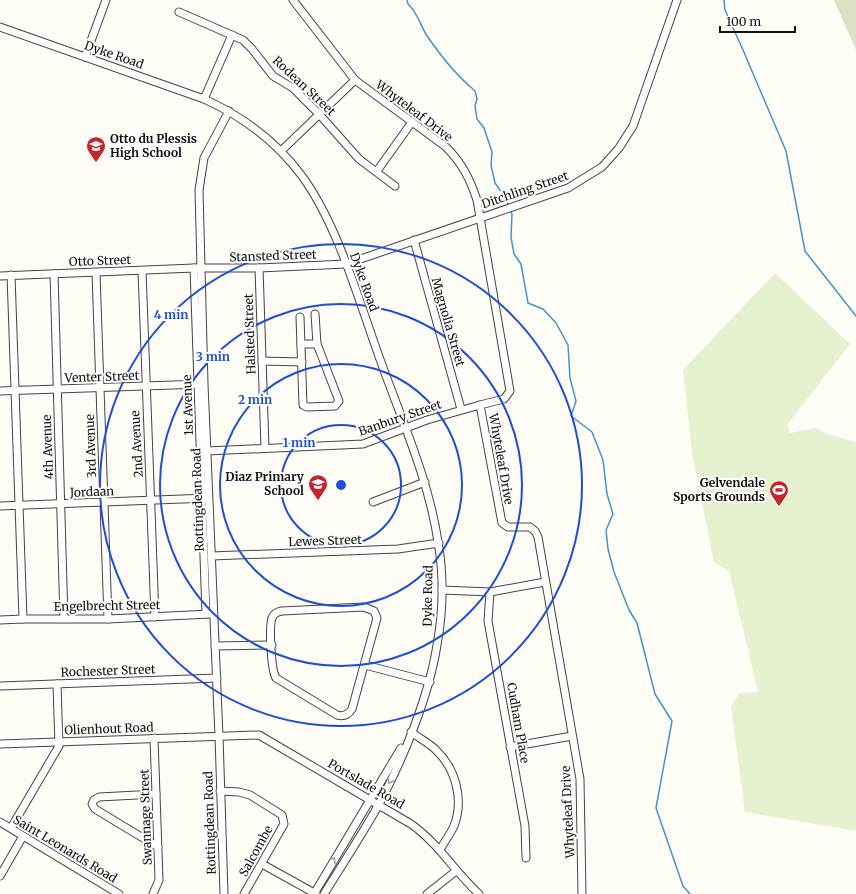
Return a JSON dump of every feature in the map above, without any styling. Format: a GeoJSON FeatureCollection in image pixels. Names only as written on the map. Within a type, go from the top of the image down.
{"type":"FeatureCollection","features":[{"type":"Feature","properties":{"kind":"street"},"geometry":{"type":"LineString","coordinates":[[85,57],[106,0]]}},
{"type":"Feature","properties":{"kind":"street","name":"Whyteleaf Drive"},"geometry":{"type":"LineString","coordinates":[[293,0],[355,80],[446,147],[460,163],[471,182],[480,217],[510,391],[504,399],[480,405],[501,520],[508,528],[528,526],[535,531],[538,537],[580,788],[582,894]]}},
{"type":"Feature","properties":{"kind":"street","name":"Ditchling Street"},"geometry":{"type":"LineString","coordinates":[[346,264],[562,190],[580,182],[602,167],[619,148],[633,126],[677,0]]}},
{"type":"Feature","properties":{"kind":"street","name":"Rodean Street"},"geometry":{"type":"LineString","coordinates":[[179,12],[232,35],[248,44],[274,77],[293,88],[319,114],[356,157],[395,186]]}},
{"type":"Feature","properties":{"kind":"street","name":"Dyke Road"},"geometry":{"type":"LineString","coordinates":[[0,27],[204,99],[229,111],[257,130],[281,151],[304,179],[320,204],[346,264],[425,482],[439,543],[442,590],[437,645],[430,682],[411,732],[398,765],[379,805],[324,894]]}},
{"type":"Feature","properties":{"kind":"street"},"geometry":{"type":"LineString","coordinates":[[204,99],[232,35]]}},
{"type":"Feature","properties":{"kind":"street"},"geometry":{"type":"LineString","coordinates":[[281,151],[355,80]]}},
{"type":"Feature","properties":{"kind":"street","name":"Rottingdean Road"},"geometry":{"type":"LineString","coordinates":[[224,894],[217,678],[211,556],[206,498],[207,451],[201,384],[202,268],[199,190],[201,170],[206,152],[229,111]]}},
{"type":"Feature","properties":{"kind":"street"},"geometry":{"type":"LineString","coordinates":[[376,172],[412,122]]}},
{"type":"Feature","properties":{"kind":"street","name":"Magnolia Street"},"geometry":{"type":"LineString","coordinates":[[414,240],[462,409]]}},
{"type":"Feature","properties":{"kind":"street","name":"Stansted Street"},"geometry":{"type":"LineString","coordinates":[[202,268],[259,268],[346,264]]}},
{"type":"Feature","properties":{"kind":"street","name":"1st Avenue"},"geometry":{"type":"LineString","coordinates":[[194,268],[206,498],[206,614]]}},
{"type":"Feature","properties":{"kind":"street","name":"Otto Street"},"geometry":{"type":"LineString","coordinates":[[0,276],[202,268]]}},
{"type":"Feature","properties":{"kind":"street","name":"Halsted Street"},"geometry":{"type":"LineString","coordinates":[[259,268],[265,448]]}},
{"type":"Feature","properties":{"kind":"street","name":"2nd Avenue"},"geometry":{"type":"LineString","coordinates":[[142,270],[155,617]]}},
{"type":"Feature","properties":{"kind":"street","name":"3rd Avenue"},"geometry":{"type":"LineString","coordinates":[[96,273],[108,618]]}},
{"type":"Feature","properties":{"kind":"street","name":"4th Avenue"},"geometry":{"type":"LineString","coordinates":[[54,274],[64,619]]}},
{"type":"Feature","properties":{"kind":"street"},"geometry":{"type":"LineString","coordinates":[[11,275],[22,619]]}},
{"type":"Feature","properties":{"kind":"street"},"geometry":{"type":"LineString","coordinates":[[300,317],[304,406],[337,405],[338,399],[317,344],[315,314]]}},
{"type":"Feature","properties":{"kind":"street"},"geometry":{"type":"LineString","coordinates":[[301,344],[317,344]]}},
{"type":"Feature","properties":{"kind":"street"},"geometry":{"type":"LineString","coordinates":[[262,361],[302,362]]}},
{"type":"Feature","properties":{"kind":"street","name":"Venter Street"},"geometry":{"type":"LineString","coordinates":[[0,391],[201,384]]}},
{"type":"Feature","properties":{"kind":"street","name":"Banbury Street"},"geometry":{"type":"LineString","coordinates":[[207,451],[356,445],[370,443],[427,420],[480,405]]}},
{"type":"Feature","properties":{"kind":"street"},"geometry":{"type":"LineString","coordinates":[[373,502],[425,482]]}},
{"type":"Feature","properties":{"kind":"street","name":"Jordaan"},"geometry":{"type":"LineString","coordinates":[[0,506],[206,498]]}},
{"type":"Feature","properties":{"kind":"street","name":"Lewes Street"},"geometry":{"type":"LineString","coordinates":[[211,556],[398,549],[439,543]]}},
{"type":"Feature","properties":{"kind":"street"},"geometry":{"type":"LineString","coordinates":[[442,590],[490,592],[545,582]]}},
{"type":"Feature","properties":{"kind":"street","name":"Cudham Place"},"geometry":{"type":"LineString","coordinates":[[490,592],[488,621],[525,826],[526,858]]}},
{"type":"Feature","properties":{"kind":"street"},"geometry":{"type":"LineString","coordinates":[[368,608],[376,612],[377,618],[365,665],[352,709],[347,715],[339,716],[276,678],[273,668],[272,645],[272,619],[278,611],[368,608]]}},
{"type":"Feature","properties":{"kind":"street","name":"Engelbrecht Street"},"geometry":{"type":"LineString","coordinates":[[0,620],[155,617],[214,614]]}},
{"type":"Feature","properties":{"kind":"street"},"geometry":{"type":"LineString","coordinates":[[215,646],[272,645]]}},
{"type":"Feature","properties":{"kind":"street"},"geometry":{"type":"LineString","coordinates":[[365,665],[430,682]]}},
{"type":"Feature","properties":{"kind":"street","name":"Rochester Street"},"geometry":{"type":"LineString","coordinates":[[0,686],[217,678]]}},
{"type":"Feature","properties":{"kind":"street"},"geometry":{"type":"LineString","coordinates":[[10,828],[57,750],[59,742],[57,684]]}},
{"type":"Feature","properties":{"kind":"street"},"geometry":{"type":"LineString","coordinates":[[411,732],[432,746],[441,755],[450,769],[457,787],[458,800],[455,822],[440,850]]}},
{"type":"Feature","properties":{"kind":"street","name":"Dyke Road"},"geometry":{"type":"LineString","coordinates":[[315,894],[411,732]]}},
{"type":"Feature","properties":{"kind":"street","name":"Portslade Road"},"geometry":{"type":"LineString","coordinates":[[219,736],[256,734],[261,736],[379,805],[420,830],[440,850],[456,871],[479,894]]}},
{"type":"Feature","properties":{"kind":"street","name":"Olienhout Road"},"geometry":{"type":"LineString","coordinates":[[0,744],[219,736]]}},
{"type":"Feature","properties":{"kind":"street"},"geometry":{"type":"LineString","coordinates":[[510,747],[572,736]]}},
{"type":"Feature","properties":{"kind":"street","name":"Swannage Street"},"geometry":{"type":"LineString","coordinates":[[153,894],[159,880],[154,738]]}},
{"type":"Feature","properties":{"kind":"street","name":"Salcombe"},"geometry":{"type":"LineString","coordinates":[[220,791],[239,792],[250,795],[282,815],[284,824],[244,894]]}},
{"type":"Feature","properties":{"kind":"street"},"geometry":{"type":"LineString","coordinates":[[156,794],[99,797],[94,800],[92,804],[95,809],[158,847]]}},
{"type":"Feature","properties":{"kind":"street","name":"Saint Leonards Road"},"geometry":{"type":"LineString","coordinates":[[0,822],[119,894]]}},
{"type":"Feature","properties":{"kind":"street"},"geometry":{"type":"LineString","coordinates":[[0,876],[23,836]]}},
{"type":"Feature","properties":{"kind":"street"},"geometry":{"type":"LineString","coordinates":[[262,864],[315,894]]}},
{"type":"Feature","properties":{"kind":"street"},"geometry":{"type":"LineString","coordinates":[[427,894],[456,871]]}},
{"type":"Feature","properties":{"kind":"green space"},"geometry":{"type":"Polygon","coordinates":[[[834,0],[856,0],[856,50],[834,0]]]}},
{"type":"Feature","properties":{"kind":"green space","name":"Gelvendale Sports Grounds"},"geometry":{"type":"Polygon","coordinates":[[[775,273],[850,344],[787,425],[790,433],[817,428],[824,433],[856,442],[856,831],[745,812],[731,707],[739,693],[758,692],[729,571],[714,562],[692,453],[683,370],[775,273]]]}},
{"type":"Feature","properties":{"kind":"waterway"},"geometry":{"type":"LineString","coordinates":[[407,0],[408,4],[417,15],[427,36],[437,50],[455,72],[475,91],[477,99],[475,106],[477,119],[484,128],[492,152],[491,165],[495,183],[509,206]]}},
{"type":"Feature","properties":{"kind":"waterway"},"geometry":{"type":"LineString","coordinates":[[724,0],[725,10],[786,151],[805,251],[856,316]]}},
{"type":"Feature","properties":{"kind":"waterway"},"geometry":{"type":"LineString","coordinates":[[510,210],[512,214],[511,237],[514,254],[521,264],[528,303],[543,309],[556,323],[568,345],[570,378],[576,401],[571,416],[592,432],[603,460],[607,494],[613,514],[606,530],[608,549],[614,572],[629,610],[637,623],[655,694],[672,721],[656,808],[683,886],[690,894]]}},
{"type":"Feature","properties":{"kind":"place","name":"Otto du Plessis High School"},"geometry":{"type":"Point","coordinates":[96,163]}},
{"type":"Feature","properties":{"kind":"place","name":"Diaz Primary School"},"geometry":{"type":"Point","coordinates":[318,501]}},
{"type":"Feature","properties":{"kind":"place","name":"Gelvendale Sports Grounds"},"geometry":{"type":"Point","coordinates":[779,507]}}]}
